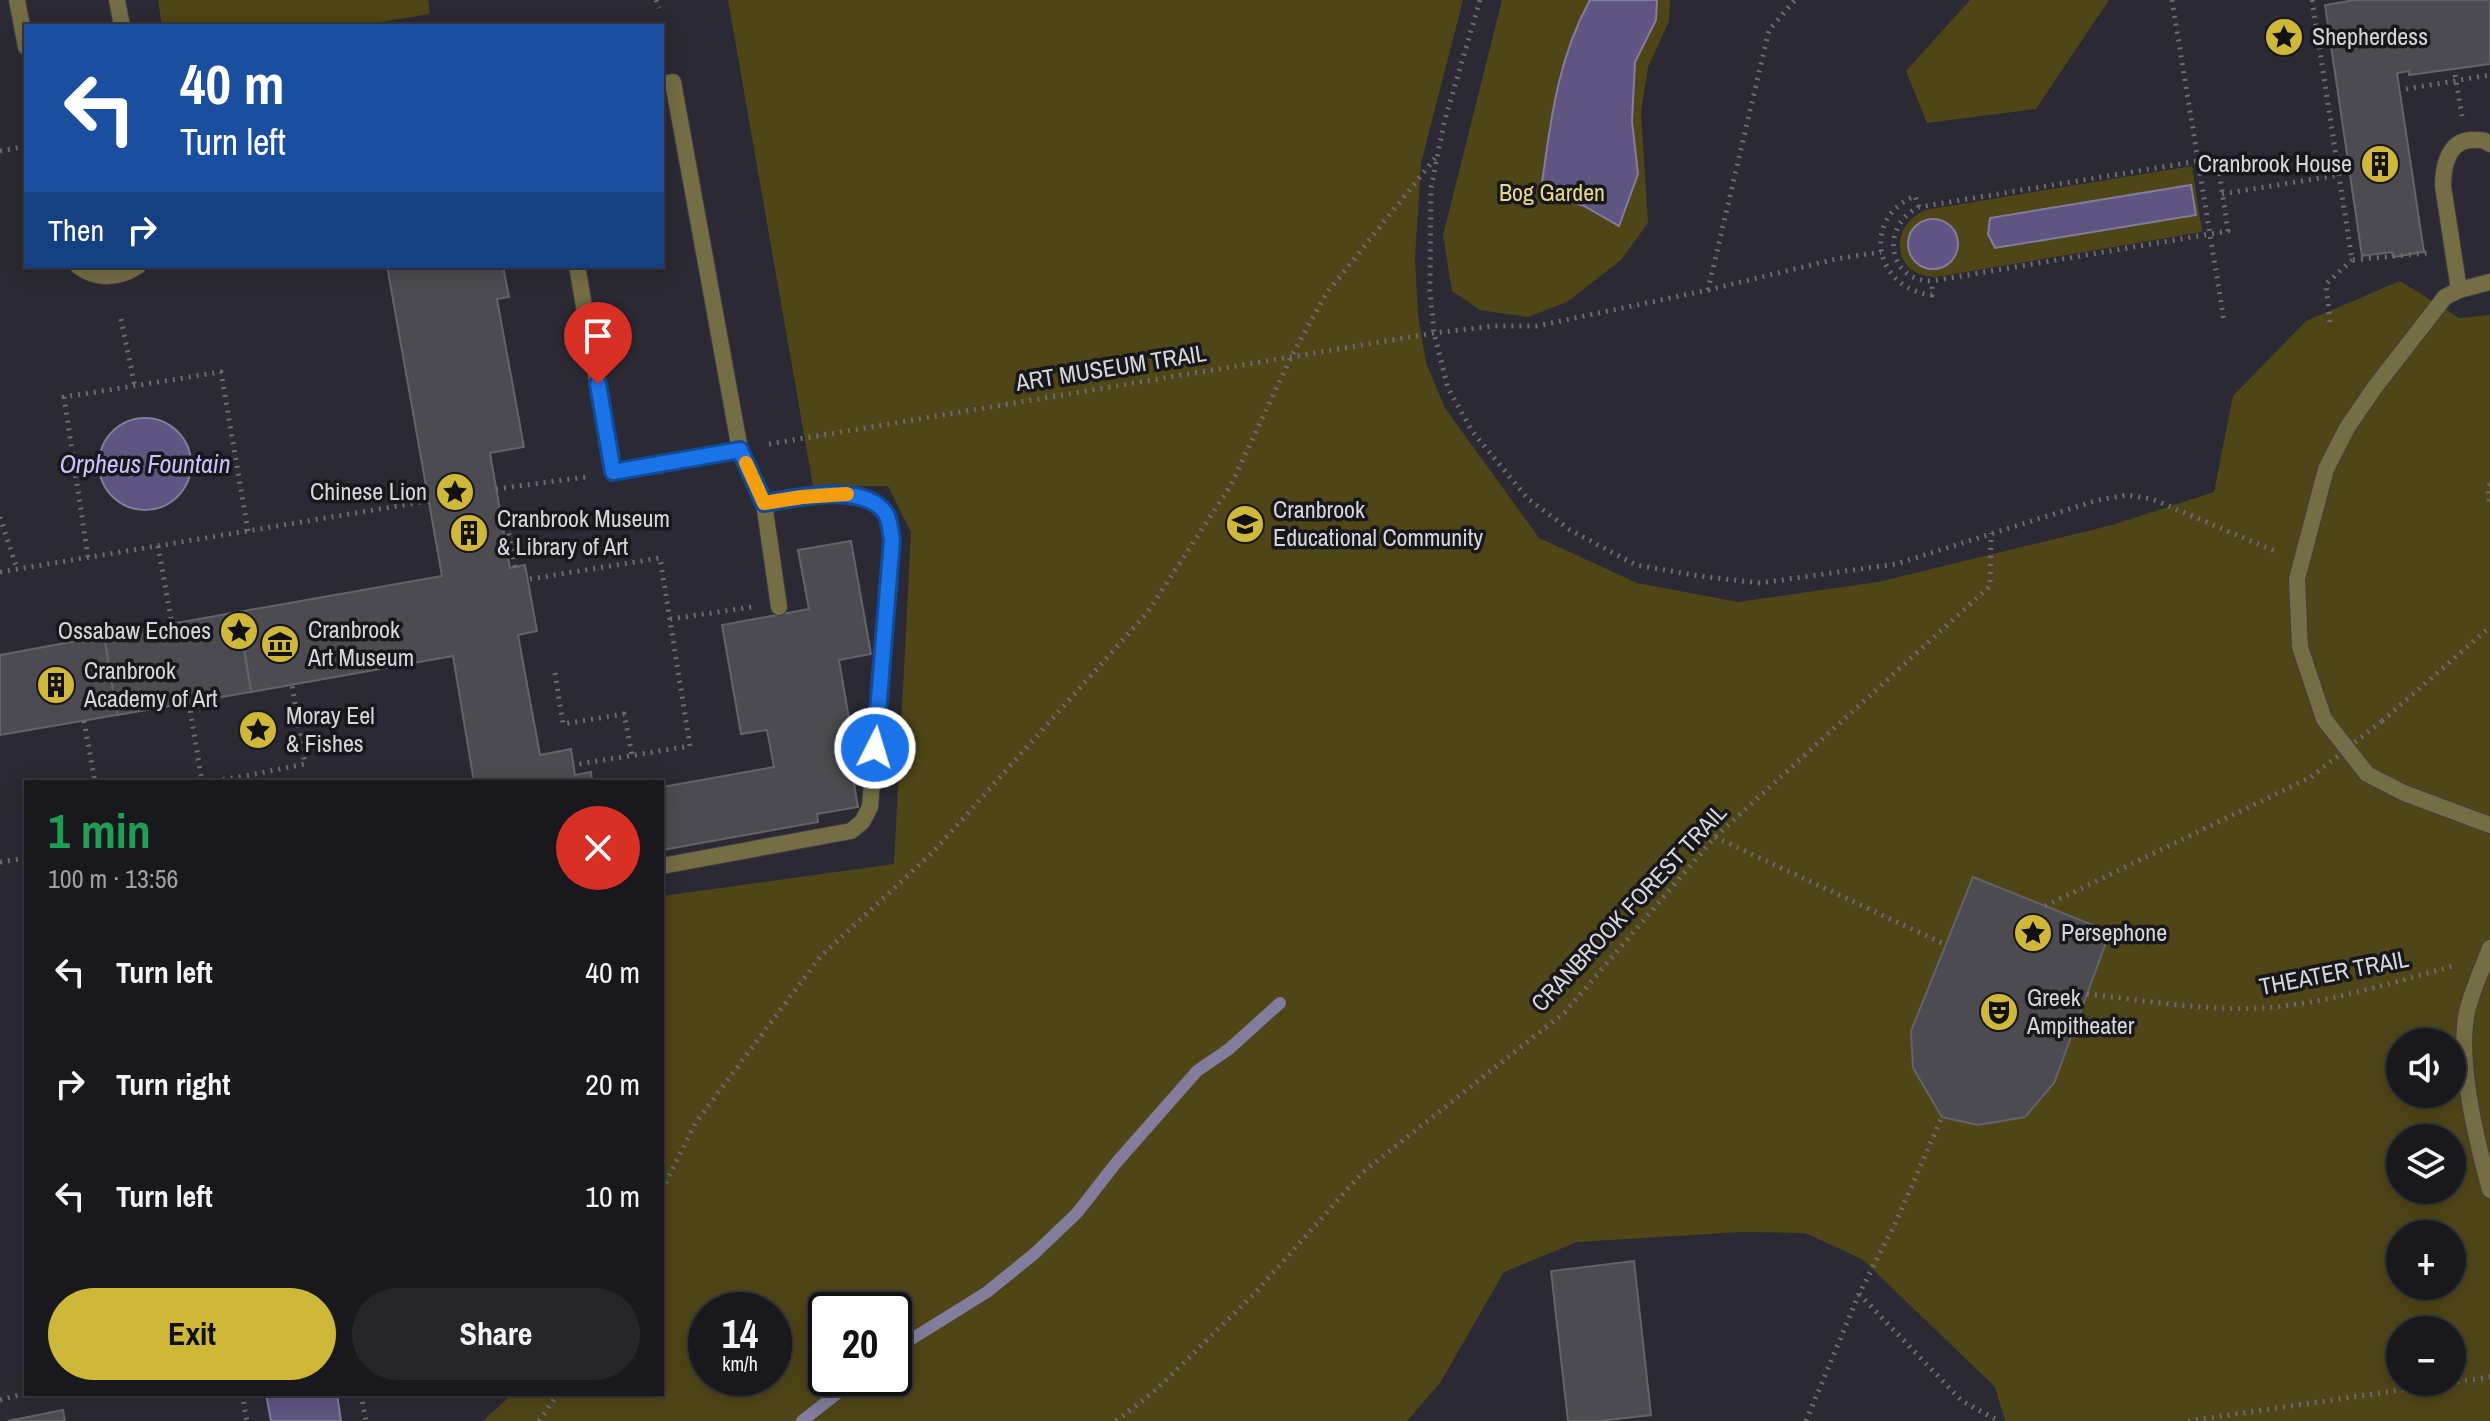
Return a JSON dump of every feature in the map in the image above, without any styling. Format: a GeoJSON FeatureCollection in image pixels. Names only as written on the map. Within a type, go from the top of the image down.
{"type":"FeatureCollection","features":[{"type":"Feature","properties":{"kind":"lane"},"geometry":{"type":"LineString","coordinates":[[17,0],[24,37]]}},
{"type":"Feature","properties":{"kind":"lane"},"geometry":{"type":"LineString","coordinates":[[117,0],[122,24]]}},
{"type":"Feature","properties":{"kind":"lane"},"geometry":{"type":"LineString","coordinates":[[664,84],[673,82],[740,450],[764,503],[778,604]]}},
{"type":"Feature","properties":{"kind":"lane"},"geometry":{"type":"LineString","coordinates":[[2459,290],[2443,169],[2451,149],[2464,140],[2484,139],[2490,144]]}},
{"type":"Feature","properties":{"kind":"lane"},"geometry":{"type":"LineString","coordinates":[[81,268],[105,277],[135,268]]}},
{"type":"Feature","properties":{"kind":"lane"},"geometry":{"type":"LineString","coordinates":[[577,268],[613,472],[740,450]]}},
{"type":"Feature","properties":{"kind":"lane"},"geometry":{"type":"LineString","coordinates":[[2490,282],[2445,297],[2347,428],[2326,469],[2297,579],[2300,647],[2324,719],[2367,774],[2404,793],[2490,825]]}},
{"type":"Feature","properties":{"kind":"lane"},"geometry":{"type":"LineString","coordinates":[[664,866],[851,831],[862,822],[870,807],[892,539],[886,514],[872,503],[844,493],[764,503]]}},
{"type":"Feature","properties":{"kind":"lane"},"geometry":{"type":"LineString","coordinates":[[2489,951],[2474,985],[2466,1016],[2465,1048],[2476,1138],[2490,1190]]}},
{"type":"Feature","properties":{"kind":"path"},"geometry":{"type":"LineString","coordinates":[[656,0],[659,8]]}},
{"type":"Feature","properties":{"kind":"path"},"geometry":{"type":"LineString","coordinates":[[1480,0],[1466,43],[1431,188],[1430,291],[1434,333],[1448,388],[1472,431],[1528,499],[1570,530],[1636,565],[1760,583],[1896,564],[2098,500],[2127,495],[2152,499],[2300,562]]}},
{"type":"Feature","properties":{"kind":"path"},"geometry":{"type":"LineString","coordinates":[[1708,290],[1769,30],[1795,0]]}},
{"type":"Feature","properties":{"kind":"path"},"geometry":{"type":"LineString","coordinates":[[2172,0],[2224,321]]}},
{"type":"Feature","properties":{"kind":"path"},"geometry":{"type":"LineString","coordinates":[[2312,0],[2352,260]]}},
{"type":"Feature","properties":{"kind":"path"},"geometry":{"type":"LineString","coordinates":[[2406,89],[2455,78],[2490,75]]}},
{"type":"Feature","properties":{"kind":"path"},"geometry":{"type":"LineString","coordinates":[[2455,78],[2467,140]]}},
{"type":"Feature","properties":{"kind":"path"},"geometry":{"type":"LineString","coordinates":[[0,151],[24,146]]}},
{"type":"Feature","properties":{"kind":"path"},"geometry":{"type":"LineString","coordinates":[[664,1186],[696,1122],[820,957],[933,852],[1147,613],[1231,485],[1291,357],[1326,294],[1437,156]]}},
{"type":"Feature","properties":{"kind":"path"},"geometry":{"type":"LineString","coordinates":[[2217,158],[2228,231],[1932,281],[1908,274],[1898,263],[1893,243],[1897,226],[1906,214],[1919,207],[2199,161],[2217,158]]}},
{"type":"Feature","properties":{"kind":"path"},"geometry":{"type":"LineString","coordinates":[[2222,194],[2339,175]]}},
{"type":"Feature","properties":{"kind":"path"},"geometry":{"type":"LineString","coordinates":[[1919,207],[1915,196],[1893,211],[1883,229],[1881,252],[1892,276],[1910,290],[1932,295],[1932,281]]}},
{"type":"Feature","properties":{"kind":"path"},"geometry":{"type":"LineString","coordinates":[[2330,322],[2326,284],[2352,260],[2452,249]]}},
{"type":"Feature","properties":{"kind":"path","name":"ART MUSEUM TRAIL"},"geometry":{"type":"LineString","coordinates":[[794,439],[1434,333],[1494,326],[1537,326],[1836,259],[1881,252]]}},
{"type":"Feature","properties":{"kind":"path"},"geometry":{"type":"LineString","coordinates":[[121,319],[135,387]]}},
{"type":"Feature","properties":{"kind":"path"},"geometry":{"type":"LineString","coordinates":[[88,557],[64,397],[221,372],[248,531]]}},
{"type":"Feature","properties":{"kind":"path"},"geometry":{"type":"LineString","coordinates":[[496,489],[613,472]]}},
{"type":"Feature","properties":{"kind":"path"},"geometry":{"type":"LineString","coordinates":[[2490,484],[2490,507]]}},
{"type":"Feature","properties":{"kind":"path"},"geometry":{"type":"LineString","coordinates":[[0,572],[428,501]]}},
{"type":"Feature","properties":{"kind":"path"},"geometry":{"type":"LineString","coordinates":[[515,567],[507,524],[558,513]]}},
{"type":"Feature","properties":{"kind":"path"},"geometry":{"type":"LineString","coordinates":[[0,517],[17,569]]}},
{"type":"Feature","properties":{"kind":"path","name":"CRANBROOK FOREST TRAIL"},"geometry":{"type":"LineString","coordinates":[[1116,1421],[1157,1389],[1256,1292],[1363,1172],[1565,1012],[1715,837],[1990,586],[1991,533]]}},
{"type":"Feature","properties":{"kind":"path"},"geometry":{"type":"LineString","coordinates":[[158,546],[172,624]]}},
{"type":"Feature","properties":{"kind":"path"},"geometry":{"type":"LineString","coordinates":[[530,579],[660,558],[690,746],[573,765]]}},
{"type":"Feature","properties":{"kind":"path"},"geometry":{"type":"LineString","coordinates":[[670,619],[778,604]]}},
{"type":"Feature","properties":{"kind":"path"},"geometry":{"type":"LineString","coordinates":[[2045,906],[2311,777],[2382,721],[2490,627]]}},
{"type":"Feature","properties":{"kind":"path"},"geometry":{"type":"LineString","coordinates":[[555,673],[563,724],[624,714],[632,755]]}},
{"type":"Feature","properties":{"kind":"path"},"geometry":{"type":"LineString","coordinates":[[245,779],[305,764],[292,685]]}},
{"type":"Feature","properties":{"kind":"path"},"geometry":{"type":"LineString","coordinates":[[189,703],[205,780]]}},
{"type":"Feature","properties":{"kind":"path"},"geometry":{"type":"LineString","coordinates":[[84,721],[95,780]]}},
{"type":"Feature","properties":{"kind":"path"},"geometry":{"type":"LineString","coordinates":[[1715,837],[1946,945]]}},
{"type":"Feature","properties":{"kind":"path"},"geometry":{"type":"LineString","coordinates":[[0,862],[24,858]]}},
{"type":"Feature","properties":{"kind":"path","name":"THEATER TRAIL"},"geometry":{"type":"LineString","coordinates":[[2087,994],[2210,1008],[2284,1006],[2375,987],[2465,962],[2489,951]]}},
{"type":"Feature","properties":{"kind":"path"},"geometry":{"type":"LineString","coordinates":[[1806,1421],[1859,1294],[1895,1224],[1942,1117]]}},
{"type":"Feature","properties":{"kind":"path"},"geometry":{"type":"LineString","coordinates":[[1859,1294],[1962,1401],[1999,1421]]}},
{"type":"Feature","properties":{"kind":"path"},"geometry":{"type":"LineString","coordinates":[[2188,1421],[2490,1377]]}},
{"type":"Feature","properties":{"kind":"path"},"geometry":{"type":"LineString","coordinates":[[0,1400],[24,1394]]}},
{"type":"Feature","properties":{"kind":"path"},"geometry":{"type":"LineString","coordinates":[[242,1396],[247,1421]]}},
{"type":"Feature","properties":{"kind":"path"},"geometry":{"type":"LineString","coordinates":[[361,1396],[366,1421]]}},
{"type":"Feature","properties":{"kind":"path"},"geometry":{"type":"LineString","coordinates":[[539,1421],[557,1396]]}},
{"type":"Feature","properties":{"kind":"shaded area","name":"Cranbrook Educational Community"},"geometry":{"type":"Polygon","coordinates":[[[0,0],[2490,0],[2490,1421],[0,1421],[0,0]]]}},
{"type":"Feature","properties":{"kind":"green space"},"geometry":{"type":"Polygon","coordinates":[[[158,0],[428,0],[430,14],[369,24],[162,24],[158,0]]]}},
{"type":"Feature","properties":{"kind":"green space","name":"Cranbrook Educational Community"},"geometry":{"type":"Polygon","coordinates":[[[728,0],[1463,0],[1421,163],[1415,258],[1418,315],[1426,363],[1445,408],[1539,538],[1637,583],[1738,602],[1878,582],[2112,525],[2214,492],[2233,396],[2306,321],[2400,281],[2459,318],[2490,315],[2490,1421],[2005,1421],[1995,1387],[1862,1259],[1805,1233],[1741,1232],[1577,1242],[1504,1272],[1440,1383],[1407,1421],[483,1421],[508,1396],[664,1396],[664,896],[894,864],[911,532],[888,486],[813,486],[728,0]]]}},
{"type":"Feature","properties":{"kind":"green space","name":"Bog Garden"},"geometry":{"type":"Polygon","coordinates":[[[1502,0],[1670,0],[1669,21],[1648,67],[1641,112],[1648,223],[1621,260],[1567,302],[1528,317],[1480,310],[1452,291],[1443,235],[1502,0]]]}},
{"type":"Feature","properties":{"kind":"green space"},"geometry":{"type":"Polygon","coordinates":[[[1970,0],[2109,0],[2036,109],[1927,123],[1906,71],[1970,0]]]}},
{"type":"Feature","properties":{"kind":"green space"},"geometry":{"type":"Polygon","coordinates":[[[2192,166],[2202,232],[1936,277],[1911,269],[1900,250],[1900,239],[1905,228],[1925,210],[2192,166]],[[1926,220],[1917,226],[1909,240],[1912,255],[1926,266],[1936,269],[1957,237],[1951,226],[1926,220]]]}},
{"type":"Feature","properties":{"kind":"water"},"geometry":{"type":"Polygon","coordinates":[[[1590,0],[1657,0],[1656,20],[1635,62],[1632,121],[1638,174],[1619,226],[1584,206],[1561,199],[1542,183],[1563,66],[1590,0]]]}},
{"type":"Feature","properties":{"kind":"water"},"geometry":{"type":"Polygon","coordinates":[[[2191,185],[2196,215],[1995,248],[1988,234],[1990,218],[2191,185]]]}},
{"type":"Feature","properties":{"kind":"water"},"geometry":{"type":"Polygon","coordinates":[[[1933,219],[1950,227],[1958,244],[1950,261],[1933,269],[1916,261],[1908,244],[1916,227],[1933,219]]]}},
{"type":"Feature","properties":{"kind":"water","name":"Orpheus Fountain"},"geometry":{"type":"Polygon","coordinates":[[[145,418],[163,422],[177,432],[187,446],[191,464],[187,482],[177,496],[163,506],[145,510],[127,506],[113,496],[103,482],[99,464],[103,446],[113,432],[127,422],[145,418]]]}},
{"type":"Feature","properties":{"kind":"water"},"geometry":{"type":"Polygon","coordinates":[[[266,1396],[337,1396],[341,1421],[271,1421],[266,1396]]]}},
{"type":"Feature","properties":{"kind":"building","name":"Cranbrook House"},"geometry":{"type":"Polygon","coordinates":[[[2355,0],[2490,0],[2490,64],[2409,75],[2409,71],[2397,73],[2424,252],[2393,257],[2392,252],[2362,256],[2325,5],[2355,0]]]}},
{"type":"Feature","properties":{"kind":"building","name":"Cranbrook Museum & Library of Art"},"geometry":{"type":"Polygon","coordinates":[[[387,268],[503,268],[509,297],[497,299],[524,447],[490,453],[510,568],[525,565],[537,631],[518,635],[540,755],[571,749],[575,775],[591,772],[592,780],[474,780],[453,656],[251,692],[238,612],[442,576],[387,268]]]}},
{"type":"Feature","properties":{"kind":"building"},"geometry":{"type":"Polygon","coordinates":[[[851,541],[871,654],[839,660],[852,736],[846,736],[858,807],[817,814],[818,822],[664,850],[664,787],[774,767],[767,730],[741,734],[722,625],[809,609],[798,550],[851,541]]]}},
{"type":"Feature","properties":{"kind":"building"},"geometry":{"type":"Polygon","coordinates":[[[238,612],[251,692],[117,715],[104,636],[238,612]]]}},
{"type":"Feature","properties":{"kind":"building","name":"Cranbrook Academy of Art"},"geometry":{"type":"Polygon","coordinates":[[[104,636],[117,715],[0,735],[0,655],[104,636]]]}},
{"type":"Feature","properties":{"kind":"building","name":"Greek Ampitheater"},"geometry":{"type":"Polygon","coordinates":[[[1973,877],[2110,932],[2054,1083],[2025,1117],[1978,1125],[1942,1117],[1913,1068],[1911,1031],[1973,877]]]}},
{"type":"Feature","properties":{"kind":"building"},"geometry":{"type":"Polygon","coordinates":[[[1634,1261],[1651,1415],[1568,1421],[1551,1271],[1634,1261]]]}},
{"type":"Feature","properties":{"kind":"building"},"geometry":{"type":"Polygon","coordinates":[[[63,1410],[65,1421],[8,1421],[63,1410]]]}},
{"type":"Feature","properties":{"kind":"waterway"},"geometry":{"type":"LineString","coordinates":[[912,1339],[987,1292],[1034,1254],[1077,1213],[1116,1163],[1197,1071],[1229,1049],[1280,1003]]}},
{"type":"Feature","properties":{"kind":"waterway"},"geometry":{"type":"LineString","coordinates":[[802,1421],[834,1396]]}},
{"type":"Feature","properties":{"kind":"slow traffic"},"geometry":{"type":"LineString","coordinates":[[746,463],[764,503],[847,494]]}},
{"type":"Feature","properties":{"kind":"place","name":"Shepherdess"},"geometry":{"type":"Point","coordinates":[2284,37]}},
{"type":"Feature","properties":{"kind":"place","name":"Cranbrook House"},"geometry":{"type":"Point","coordinates":[2380,164]}},
{"type":"Feature","properties":{"kind":"place","name":"Chinese Lion"},"geometry":{"type":"Point","coordinates":[455,492]}},
{"type":"Feature","properties":{"kind":"place","name":"Cranbrook Educational Community"},"geometry":{"type":"Point","coordinates":[1245,524]}},
{"type":"Feature","properties":{"kind":"place","name":"Cranbrook Museum & Library of Art"},"geometry":{"type":"Point","coordinates":[469,533]}},
{"type":"Feature","properties":{"kind":"place","name":"Ossabaw Echoes"},"geometry":{"type":"Point","coordinates":[239,631]}},
{"type":"Feature","properties":{"kind":"place","name":"Cranbrook Art Museum"},"geometry":{"type":"Point","coordinates":[280,644]}},
{"type":"Feature","properties":{"kind":"place","name":"Cranbrook Academy of Art"},"geometry":{"type":"Point","coordinates":[56,685]}},
{"type":"Feature","properties":{"kind":"place","name":"Moray Eel & Fishes"},"geometry":{"type":"Point","coordinates":[258,730]}},
{"type":"Feature","properties":{"kind":"place","name":"Persephone"},"geometry":{"type":"Point","coordinates":[2033,933]}},
{"type":"Feature","properties":{"kind":"place","name":"Greek Ampitheater"},"geometry":{"type":"Point","coordinates":[1999,1012]}},
{"type":"Feature","properties":{"kind":"route"},"geometry":{"type":"LineString","coordinates":[[598,384],[613,472],[740,450],[764,503],[844,493],[872,503],[886,514],[892,539],[875,748]]}}]}
